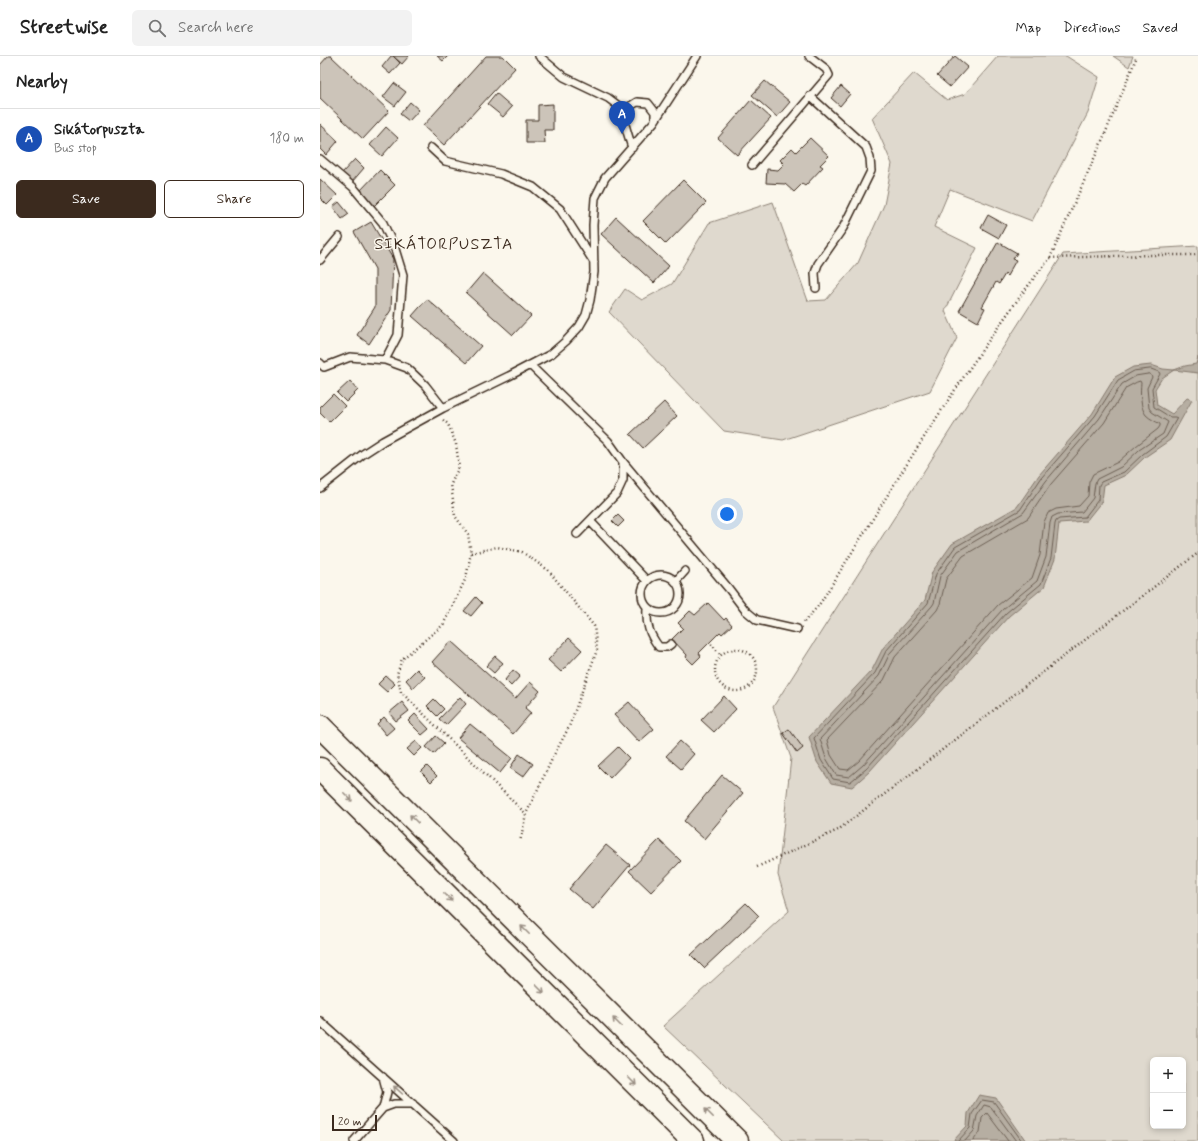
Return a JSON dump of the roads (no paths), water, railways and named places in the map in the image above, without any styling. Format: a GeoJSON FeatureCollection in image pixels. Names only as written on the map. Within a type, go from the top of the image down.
{"type":"FeatureCollection","features":[{"type":"Feature","properties":{"kind":"highway"},"geometry":{"type":"LineString","coordinates":[[320,726],[737,1141]]}},
{"type":"Feature","properties":{"kind":"highway"},"geometry":{"type":"LineString","coordinates":[[320,770],[693,1141]]}},
{"type":"Feature","properties":{"kind":"lane"},"geometry":{"type":"LineString","coordinates":[[539,56],[564,77],[608,98],[624,110]]}},
{"type":"Feature","properties":{"kind":"lane"},"geometry":{"type":"LineString","coordinates":[[320,488],[363,454],[383,441],[434,412],[551,354],[579,327],[586,315],[593,285],[593,225],[595,198],[605,178],[654,122],[696,56]]}},
{"type":"Feature","properties":{"kind":"lane"},"geometry":{"type":"LineString","coordinates":[[752,165],[828,75],[826,69],[809,56]]}},
{"type":"Feature","properties":{"kind":"lane"},"geometry":{"type":"LineString","coordinates":[[810,96],[866,147],[870,158],[871,171],[843,228],[818,264],[816,273],[816,288]]}},
{"type":"Feature","properties":{"kind":"lane"},"geometry":{"type":"LineString","coordinates":[[624,110],[637,102],[648,103],[655,112],[654,122]]}},
{"type":"Feature","properties":{"kind":"lane"},"geometry":{"type":"LineString","coordinates":[[624,110],[623,118],[632,148]]}},
{"type":"Feature","properties":{"kind":"lane"},"geometry":{"type":"LineString","coordinates":[[431,148],[445,161],[501,174],[533,188],[560,209],[594,262]]}},
{"type":"Feature","properties":{"kind":"lane"},"geometry":{"type":"LineString","coordinates":[[320,159],[353,187],[383,224],[395,249],[403,275],[398,335],[385,360]]}},
{"type":"Feature","properties":{"kind":"lane"},"geometry":{"type":"LineString","coordinates":[[320,260],[339,236]]}},
{"type":"Feature","properties":{"kind":"lane"},"geometry":{"type":"LineString","coordinates":[[321,368],[350,357],[385,360],[407,368],[425,385],[443,408]]}},
{"type":"Feature","properties":{"kind":"lane"},"geometry":{"type":"LineString","coordinates":[[530,365],[608,441],[623,462],[730,589],[745,610],[757,620],[797,629]]}},
{"type":"Feature","properties":{"kind":"lane"},"geometry":{"type":"LineString","coordinates":[[577,534],[617,493],[623,480],[623,462]]}},
{"type":"Feature","properties":{"kind":"lane"},"geometry":{"type":"LineString","coordinates":[[590,521],[647,581]]}},
{"type":"Feature","properties":{"kind":"lane"},"geometry":{"type":"LineString","coordinates":[[676,581],[685,571]]}},
{"type":"Feature","properties":{"kind":"lane"},"geometry":{"type":"LineString","coordinates":[[660,574],[671,577],[676,581],[679,585],[681,596],[677,606],[668,613],[656,614],[647,608],[642,598],[642,586],[650,578],[660,574]]}},
{"type":"Feature","properties":{"kind":"lane"},"geometry":{"type":"LineString","coordinates":[[647,608],[646,621],[653,639],[659,646],[666,647],[671,644]]}},
{"type":"Feature","properties":{"kind":"lane"},"geometry":{"type":"LineString","coordinates":[[320,1021],[454,1141]]}},
{"type":"Feature","properties":{"kind":"lane"},"geometry":{"type":"LineString","coordinates":[[354,1141],[383,1108],[387,1092],[383,1077]]}},
{"type":"Feature","properties":{"kind":"lane"},"geometry":{"type":"LineString","coordinates":[[383,1108],[394,1104],[413,1104]]}},
{"type":"Feature","properties":{"kind":"water"},"geometry":{"type":"Polygon","coordinates":[[[1198,357],[1198,373],[1174,370],[1196,364],[1198,357]]]}},
{"type":"Feature","properties":{"kind":"water"},"geometry":{"type":"Polygon","coordinates":[[[1151,365],[1163,369],[1174,370],[1162,378],[1155,389],[1157,405],[1172,414],[1187,398],[1192,400],[1170,440],[1145,457],[1126,475],[1104,485],[1102,501],[1086,521],[1059,523],[1055,559],[1044,587],[1009,616],[869,772],[852,787],[831,783],[817,762],[809,737],[872,670],[883,648],[925,600],[932,572],[952,544],[1017,507],[1039,475],[1092,414],[1115,377],[1133,367],[1151,365]]]}},
{"type":"Feature","properties":{"kind":"water"},"geometry":{"type":"Polygon","coordinates":[[[979,1095],[996,1098],[1026,1141],[953,1141],[967,1126],[968,1113],[979,1095]]]}},
{"type":"Feature","properties":{"kind":"place","name":"Sikátorpuszta"},"geometry":{"type":"Point","coordinates":[622,134]}},
{"type":"Feature","properties":{"kind":"district","name":"SIKÁTORPUSZTA"},"geometry":{"type":"Point","coordinates":[444,244]}}]}
